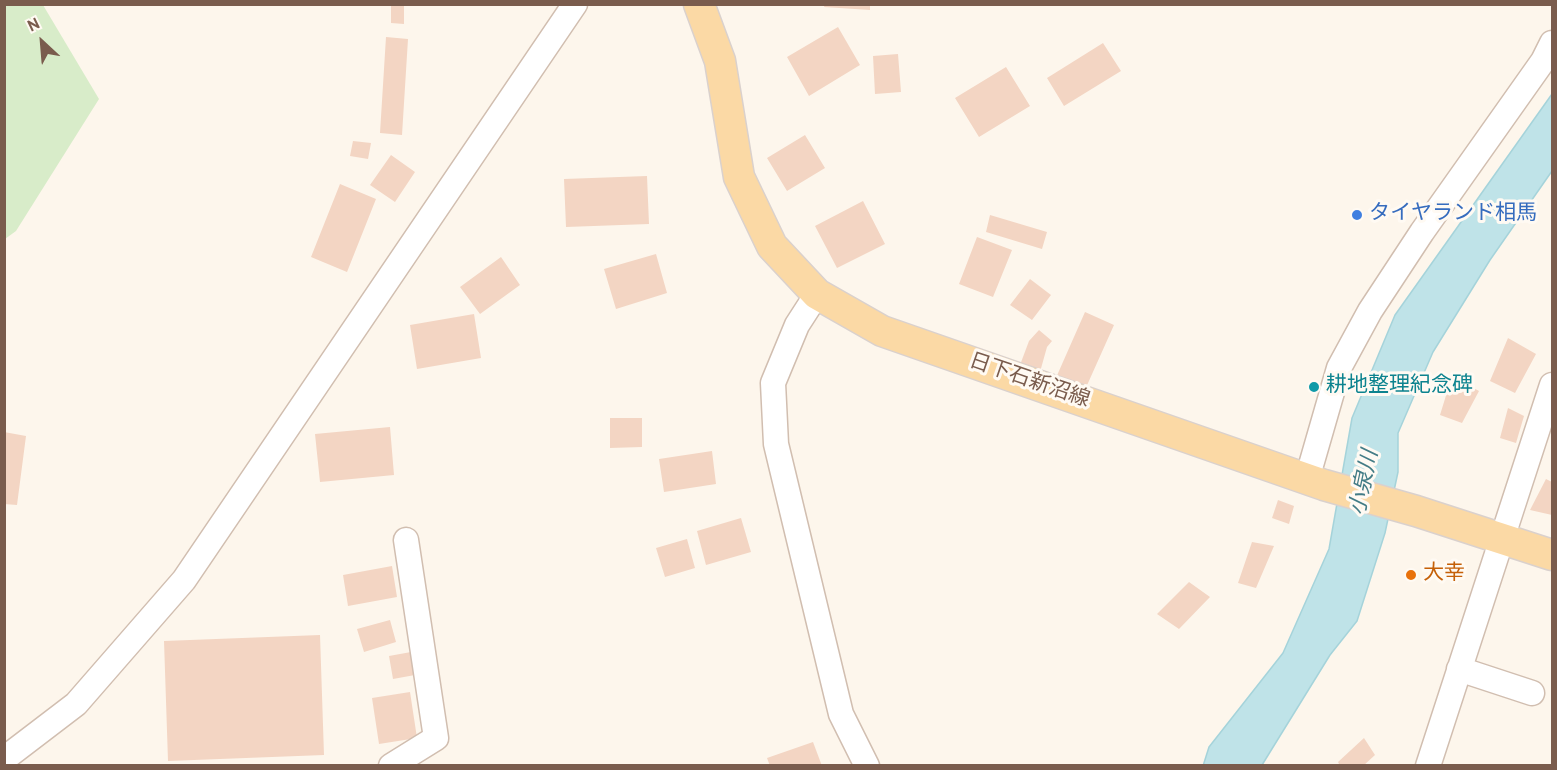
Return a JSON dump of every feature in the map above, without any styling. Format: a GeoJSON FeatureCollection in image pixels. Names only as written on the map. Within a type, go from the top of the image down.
{"type":"FeatureCollection","features":[{"type":"Feature","properties":{"kind":"main road","name":"日下石新沼線"},"geometry":{"type":"LineString","coordinates":[[699,4],[720,61],[739,177],[772,246],[817,294],[882,331],[1316,482],[1416,511],[1552,555]]}},
{"type":"Feature","properties":{"kind":"street"},"geometry":{"type":"LineString","coordinates":[[4,759],[76,704],[184,580],[575,4]]}},
{"type":"Feature","properties":{"kind":"street"},"geometry":{"type":"LineString","coordinates":[[1316,482],[1338,368],[1370,311],[1422,232],[1543,62],[1552,43]]}},
{"type":"Feature","properties":{"kind":"street"},"geometry":{"type":"LineString","coordinates":[[817,294],[797,325],[773,383],[776,444],[841,714],[867,765]]}},
{"type":"Feature","properties":{"kind":"street"},"geometry":{"type":"LineString","coordinates":[[1428,765],[1552,386]]}},
{"type":"Feature","properties":{"kind":"street"},"geometry":{"type":"LineString","coordinates":[[390,765],[436,738],[406,540]]}},
{"type":"Feature","properties":{"kind":"street"},"geometry":{"type":"LineString","coordinates":[[1459,669],[1532,693]]}},
{"type":"Feature","properties":{"kind":"green space"},"geometry":{"type":"Polygon","coordinates":[[[5,4],[43,5],[99,99],[16,231],[5,239],[5,4]]]}},
{"type":"Feature","properties":{"kind":"water","name":"小泉川"},"geometry":{"type":"Polygon","coordinates":[[[1552,94],[1552,171],[1490,260],[1433,352],[1398,433],[1398,472],[1385,533],[1357,621],[1330,655],[1262,765],[1203,766],[1209,747],[1283,653],[1329,549],[1352,418],[1395,315],[1552,94]]]}},
{"type":"Feature","properties":{"kind":"building"},"geometry":{"type":"Polygon","coordinates":[[[391,4],[404,4],[404,24],[391,23],[391,4]]]}},
{"type":"Feature","properties":{"kind":"building"},"geometry":{"type":"Polygon","coordinates":[[[825,4],[870,4],[870,10],[824,7],[825,4]]]}},
{"type":"Feature","properties":{"kind":"building"},"geometry":{"type":"Polygon","coordinates":[[[838,27],[860,65],[809,96],[787,57],[838,27]]]}},
{"type":"Feature","properties":{"kind":"building"},"geometry":{"type":"Polygon","coordinates":[[[386,37],[408,39],[402,135],[380,133],[386,37]]]}},
{"type":"Feature","properties":{"kind":"building"},"geometry":{"type":"Polygon","coordinates":[[[1103,43],[1121,71],[1064,106],[1047,78],[1103,43]]]}},
{"type":"Feature","properties":{"kind":"building"},"geometry":{"type":"Polygon","coordinates":[[[898,54],[901,92],[875,94],[873,56],[898,54]]]}},
{"type":"Feature","properties":{"kind":"building"},"geometry":{"type":"Polygon","coordinates":[[[1006,67],[1030,106],[979,137],[955,98],[1006,67]]]}},
{"type":"Feature","properties":{"kind":"building"},"geometry":{"type":"Polygon","coordinates":[[[805,135],[825,168],[787,191],[767,158],[805,135]]]}},
{"type":"Feature","properties":{"kind":"building"},"geometry":{"type":"Polygon","coordinates":[[[353,141],[371,143],[368,159],[350,156],[353,141]]]}},
{"type":"Feature","properties":{"kind":"building"},"geometry":{"type":"Polygon","coordinates":[[[391,155],[415,172],[395,202],[370,185],[391,155]]]}},
{"type":"Feature","properties":{"kind":"building"},"geometry":{"type":"Polygon","coordinates":[[[647,176],[649,224],[566,227],[564,179],[647,176]]]}},
{"type":"Feature","properties":{"kind":"building"},"geometry":{"type":"Polygon","coordinates":[[[340,184],[376,199],[347,272],[311,257],[340,184]]]}},
{"type":"Feature","properties":{"kind":"building"},"geometry":{"type":"Polygon","coordinates":[[[863,201],[885,244],[837,268],[815,226],[863,201]]]}},
{"type":"Feature","properties":{"kind":"building"},"geometry":{"type":"Polygon","coordinates":[[[990,215],[1047,232],[1042,249],[986,232],[990,215]]]}},
{"type":"Feature","properties":{"kind":"building"},"geometry":{"type":"Polygon","coordinates":[[[977,237],[1012,250],[993,297],[959,284],[977,237]]]}},
{"type":"Feature","properties":{"kind":"building"},"geometry":{"type":"Polygon","coordinates":[[[656,254],[667,293],[616,309],[604,269],[656,254]]]}},
{"type":"Feature","properties":{"kind":"building"},"geometry":{"type":"Polygon","coordinates":[[[501,257],[520,285],[480,314],[460,287],[501,257]]]}},
{"type":"Feature","properties":{"kind":"building"},"geometry":{"type":"Polygon","coordinates":[[[1030,279],[1051,295],[1032,320],[1010,305],[1030,279]]]}},
{"type":"Feature","properties":{"kind":"building"},"geometry":{"type":"Polygon","coordinates":[[[1085,312],[1114,325],[1084,392],[1055,380],[1085,312]]]}},
{"type":"Feature","properties":{"kind":"building"},"geometry":{"type":"Polygon","coordinates":[[[474,314],[481,358],[417,369],[410,325],[474,314]]]}},
{"type":"Feature","properties":{"kind":"building"},"geometry":{"type":"Polygon","coordinates":[[[1039,330],[1052,341],[1047,347],[1040,372],[1020,365],[1029,341],[1039,330]]]}},
{"type":"Feature","properties":{"kind":"building"},"geometry":{"type":"Polygon","coordinates":[[[1508,338],[1536,354],[1515,393],[1490,381],[1508,338]]]}},
{"type":"Feature","properties":{"kind":"building"},"geometry":{"type":"Polygon","coordinates":[[[1452,376],[1479,391],[1462,423],[1440,415],[1452,376]]]}},
{"type":"Feature","properties":{"kind":"building"},"geometry":{"type":"Polygon","coordinates":[[[1508,408],[1524,416],[1516,443],[1500,438],[1508,408]]]}},
{"type":"Feature","properties":{"kind":"building"},"geometry":{"type":"Polygon","coordinates":[[[610,418],[642,418],[642,447],[610,448],[610,418]]]}},
{"type":"Feature","properties":{"kind":"building"},"geometry":{"type":"Polygon","coordinates":[[[390,427],[394,475],[320,482],[315,434],[390,427]]]}},
{"type":"Feature","properties":{"kind":"building"},"geometry":{"type":"Polygon","coordinates":[[[4,432],[26,436],[17,505],[4,504],[4,432]]]}},
{"type":"Feature","properties":{"kind":"building"},"geometry":{"type":"Polygon","coordinates":[[[712,451],[716,484],[664,492],[659,459],[712,451]]]}},
{"type":"Feature","properties":{"kind":"building"},"geometry":{"type":"Polygon","coordinates":[[[1546,479],[1552,482],[1552,515],[1530,510],[1546,479]]]}},
{"type":"Feature","properties":{"kind":"building"},"geometry":{"type":"Polygon","coordinates":[[[1278,500],[1294,506],[1289,524],[1272,518],[1278,500]]]}},
{"type":"Feature","properties":{"kind":"building"},"geometry":{"type":"Polygon","coordinates":[[[741,518],[751,552],[706,565],[697,531],[741,518]]]}},
{"type":"Feature","properties":{"kind":"building"},"geometry":{"type":"Polygon","coordinates":[[[687,539],[695,568],[665,577],[656,548],[687,539]]]}},
{"type":"Feature","properties":{"kind":"building"},"geometry":{"type":"Polygon","coordinates":[[[1252,542],[1274,546],[1256,588],[1238,583],[1252,542]]]}},
{"type":"Feature","properties":{"kind":"building"},"geometry":{"type":"Polygon","coordinates":[[[392,566],[397,597],[348,606],[343,575],[392,566]]]}},
{"type":"Feature","properties":{"kind":"building"},"geometry":{"type":"Polygon","coordinates":[[[1189,582],[1210,597],[1179,629],[1157,614],[1189,582]]]}},
{"type":"Feature","properties":{"kind":"building"},"geometry":{"type":"Polygon","coordinates":[[[390,620],[396,642],[364,652],[357,629],[390,620]]]}},
{"type":"Feature","properties":{"kind":"building"},"geometry":{"type":"Polygon","coordinates":[[[320,635],[324,755],[168,761],[164,641],[320,635]]]}},
{"type":"Feature","properties":{"kind":"building"},"geometry":{"type":"Polygon","coordinates":[[[411,652],[415,675],[393,679],[389,656],[411,652]]]}},
{"type":"Feature","properties":{"kind":"building"},"geometry":{"type":"Polygon","coordinates":[[[410,692],[417,738],[379,744],[372,698],[410,692]]]}},
{"type":"Feature","properties":{"kind":"building"},"geometry":{"type":"Polygon","coordinates":[[[1364,738],[1375,755],[1363,766],[1340,766],[1338,762],[1364,738]]]}},
{"type":"Feature","properties":{"kind":"building"},"geometry":{"type":"Polygon","coordinates":[[[813,742],[822,766],[770,766],[767,758],[813,742]]]}},
{"type":"Feature","properties":{"kind":"place","name":"タイヤランド相馬"},"geometry":{"type":"Point","coordinates":[1357,215]}},
{"type":"Feature","properties":{"kind":"place","name":"耕地整理紀念碑"},"geometry":{"type":"Point","coordinates":[1314,387]}},
{"type":"Feature","properties":{"kind":"place","name":"大幸"},"geometry":{"type":"Point","coordinates":[1411,575]}}]}
